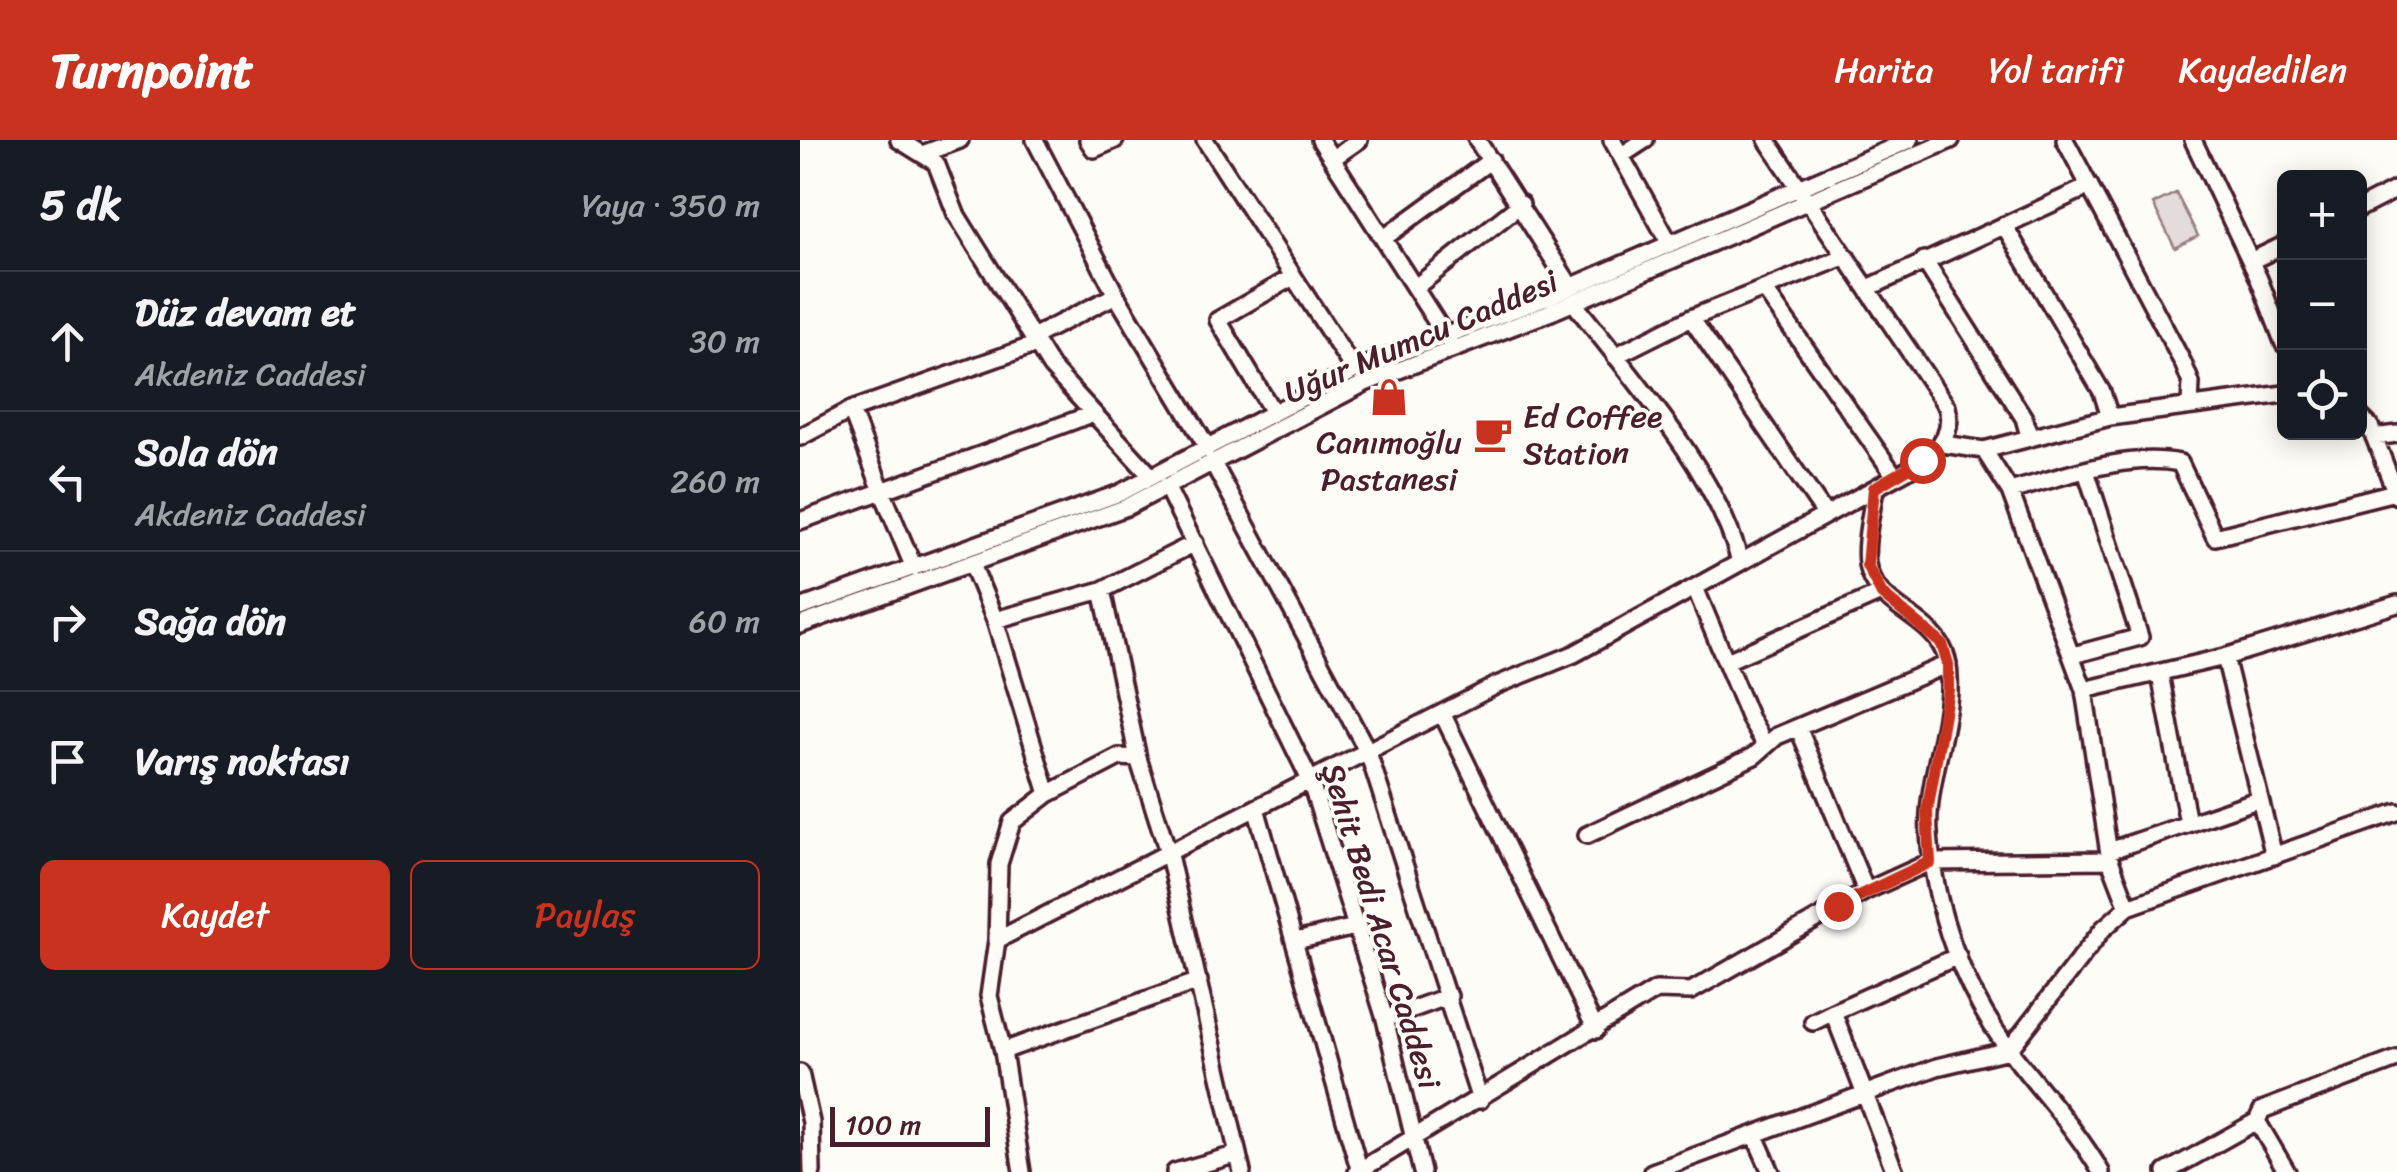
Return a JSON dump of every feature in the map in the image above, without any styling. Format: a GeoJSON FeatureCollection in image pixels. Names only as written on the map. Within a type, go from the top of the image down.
{"type":"FeatureCollection","features":[{"type":"Feature","properties":{"kind":"street"},"geometry":{"type":"LineString","coordinates":[[899,140],[936,163],[956,214],[1035,340],[1092,414],[1152,476]]}},
{"type":"Feature","properties":{"kind":"street"},"geometry":{"type":"LineString","coordinates":[[925,153],[960,140]]}},
{"type":"Feature","properties":{"kind":"street"},"geometry":{"type":"LineString","coordinates":[[1035,140],[1116,295],[1209,453],[1368,752],[1480,1100]]}},
{"type":"Feature","properties":{"kind":"street"},"geometry":{"type":"LineString","coordinates":[[1088,140],[1094,149],[1115,140]]}},
{"type":"Feature","properties":{"kind":"street"},"geometry":{"type":"LineString","coordinates":[[1205,140],[1354,370]]}},
{"type":"Feature","properties":{"kind":"street"},"geometry":{"type":"LineString","coordinates":[[1320,140],[1450,342]]}},
{"type":"Feature","properties":{"kind":"street"},"geometry":{"type":"LineString","coordinates":[[1332,158],[1359,140]]}},
{"type":"Feature","properties":{"kind":"street"},"geometry":{"type":"LineString","coordinates":[[1612,140],[1670,244]]}},
{"type":"Feature","properties":{"kind":"street"},"geometry":{"type":"LineString","coordinates":[[1622,155],[1646,140]]}},
{"type":"Feature","properties":{"kind":"street"},"geometry":{"type":"LineString","coordinates":[[997,940],[1442,713],[1574,654],[1696,590],[1895,476],[1943,444],[1952,426],[1947,407],[1767,140]]}},
{"type":"Feature","properties":{"kind":"street","name":"Uğur Mumcu Caddesi"},"geometry":{"type":"LineString","coordinates":[[800,608],[1120,493],[1450,342],[1572,295],[1805,194],[1910,140]]}},
{"type":"Feature","properties":{"kind":"street","name":"Uğur Mumcu Caddesi"},"geometry":{"type":"LineString","coordinates":[[1572,295],[1670,244],[1951,140]]}},
{"type":"Feature","properties":{"kind":"street"},"geometry":{"type":"LineString","coordinates":[[2065,140],[2183,364],[2190,382],[2190,406]]}},
{"type":"Feature","properties":{"kind":"street"},"geometry":{"type":"LineString","coordinates":[[2193,140],[2251,261],[2277,326]]}},
{"type":"Feature","properties":{"kind":"street"},"geometry":{"type":"LineString","coordinates":[[1384,238],[1487,147],[1572,295],[1725,512],[1740,562]]}},
{"type":"Feature","properties":{"kind":"street"},"geometry":{"type":"LineString","coordinates":[[1868,288],[2090,186]]}},
{"type":"Feature","properties":{"kind":"street"},"geometry":{"type":"LineString","coordinates":[[2367,204],[2397,189]]}},
{"type":"Feature","properties":{"kind":"street"},"geometry":{"type":"LineString","coordinates":[[1417,286],[1522,204]]}},
{"type":"Feature","properties":{"kind":"street"},"geometry":{"type":"LineString","coordinates":[[2004,225],[2102,392],[2110,417]]}},
{"type":"Feature","properties":{"kind":"street"},"geometry":{"type":"LineString","coordinates":[[2251,261],[2277,248]]}},
{"type":"Feature","properties":{"kind":"street"},"geometry":{"type":"LineString","coordinates":[[1615,356],[1691,318],[1846,256]]}},
{"type":"Feature","properties":{"kind":"street"},"geometry":{"type":"LineString","coordinates":[[1924,260],[2024,418],[2029,436]]}},
{"type":"Feature","properties":{"kind":"street"},"geometry":{"type":"LineString","coordinates":[[1273,412],[1218,320],[1292,278]]}},
{"type":"Feature","properties":{"kind":"street"},"geometry":{"type":"LineString","coordinates":[[1764,289],[1895,476]]}},
{"type":"Feature","properties":{"kind":"street"},"geometry":{"type":"LineString","coordinates":[[800,438],[851,410],[1035,340],[1116,295]]}},
{"type":"Feature","properties":{"kind":"street"},"geometry":{"type":"LineString","coordinates":[[1691,318],[1825,514]]}},
{"type":"Feature","properties":{"kind":"street","name":"Uğur Mumcu Caddesi"},"geometry":{"type":"LineString","coordinates":[[800,625],[1127,507],[1166,486],[1273,412],[1354,370],[1450,342]]}},
{"type":"Feature","properties":{"kind":"street"},"geometry":{"type":"LineString","coordinates":[[1943,444],[1984,450],[2110,417],[2277,395]]}},
{"type":"Feature","properties":{"kind":"street"},"geometry":{"type":"LineString","coordinates":[[851,410],[914,568]]}},
{"type":"Feature","properties":{"kind":"street"},"geometry":{"type":"LineString","coordinates":[[800,520],[1092,414]]}},
{"type":"Feature","properties":{"kind":"street"},"geometry":{"type":"LineString","coordinates":[[2010,491],[2086,471],[2162,459],[2180,462],[2215,537],[2396,494],[2367,426]]}},
{"type":"Feature","properties":{"kind":"street"},"geometry":{"type":"LineString","coordinates":[[2374,436],[2397,434]]}},
{"type":"Feature","properties":{"kind":"street"},"geometry":{"type":"LineString","coordinates":[[1984,450],[2010,491],[2073,655],[2084,690],[2109,855],[2128,908]]}},
{"type":"Feature","properties":{"kind":"street"},"geometry":{"type":"LineString","coordinates":[[2073,655],[2140,637],[2086,471]]}},
{"type":"Feature","properties":{"kind":"street","name":"Şehit Bedi Acar Caddesi"},"geometry":{"type":"LineString","coordinates":[[1166,486],[1310,780],[1385,1019],[1422,1172]]}},
{"type":"Feature","properties":{"kind":"street"},"geometry":{"type":"LineString","coordinates":[[1874,488],[1867,565],[1882,594],[1942,644],[1948,664],[1948,690],[1927,812],[1934,890],[1958,956],[2009,1050],[2074,1129],[2094,1170]]}},
{"type":"Feature","properties":{"kind":"street"},"geometry":{"type":"LineString","coordinates":[[995,620],[1102,590],[1195,543]]}},
{"type":"Feature","properties":{"kind":"street"},"geometry":{"type":"LineString","coordinates":[[972,564],[995,620],[1048,794]]}},
{"type":"Feature","properties":{"kind":"street"},"geometry":{"type":"LineString","coordinates":[[1102,590],[1138,758],[1169,855],[1242,1172]]}},
{"type":"Feature","properties":{"kind":"street"},"geometry":{"type":"LineString","coordinates":[[1696,590],[1750,719],[1765,744]]}},
{"type":"Feature","properties":{"kind":"street"},"geometry":{"type":"LineString","coordinates":[[1728,661],[1882,594]]}},
{"type":"Feature","properties":{"kind":"street"},"geometry":{"type":"LineString","coordinates":[[2084,690],[2224,657],[2397,604]]}},
{"type":"Feature","properties":{"kind":"street"},"geometry":{"type":"LineString","coordinates":[[2224,657],[2274,856]]}},
{"type":"Feature","properties":{"kind":"street"},"geometry":{"type":"LineString","coordinates":[[1588,835],[1754,756],[1765,744],[1798,727],[1948,664]]}},
{"type":"Feature","properties":{"kind":"street"},"geometry":{"type":"LineString","coordinates":[[2160,674],[2188,823]]}},
{"type":"Feature","properties":{"kind":"street"},"geometry":{"type":"LineString","coordinates":[[1442,713],[1596,1030]]}},
{"type":"Feature","properties":{"kind":"street"},"geometry":{"type":"LineString","coordinates":[[1798,727],[1866,891]]}},
{"type":"Feature","properties":{"kind":"street"},"geometry":{"type":"LineString","coordinates":[[1022,1172],[1003,1052],[989,996],[997,940],[999,864],[1012,822],[1048,794],[1119,757],[1138,758]]}},
{"type":"Feature","properties":{"kind":"street"},"geometry":{"type":"LineString","coordinates":[[1256,808],[1359,1172],[1656,990],[1691,990],[1866,891],[1930,862],[2109,855],[2258,800]]}},
{"type":"Feature","properties":{"kind":"street"},"geometry":{"type":"LineString","coordinates":[[1652,1172],[1688,1166],[1755,1136],[1937,1067],[2009,1050],[2103,929],[2128,908],[2397,812]]}},
{"type":"Feature","properties":{"kind":"street"},"geometry":{"type":"LineString","coordinates":[[1296,941],[1358,926]]}},
{"type":"Feature","properties":{"kind":"street"},"geometry":{"type":"LineString","coordinates":[[1813,1022],[1958,956]]}},
{"type":"Feature","properties":{"kind":"street"},"geometry":{"type":"LineString","coordinates":[[1003,1052],[1199,982]]}},
{"type":"Feature","properties":{"kind":"street"},"geometry":{"type":"LineString","coordinates":[[1385,1019],[1448,996]]}},
{"type":"Feature","properties":{"kind":"street"},"geometry":{"type":"LineString","coordinates":[[1833,1012],[1894,1172]]}},
{"type":"Feature","properties":{"kind":"street"},"geometry":{"type":"LineString","coordinates":[[2166,1172],[2257,1121],[2262,1110],[2397,1059]]}},
{"type":"Feature","properties":{"kind":"street"},"geometry":{"type":"LineString","coordinates":[[801,1081],[811,1122],[812,1172]]}},
{"type":"Feature","properties":{"kind":"street"},"geometry":{"type":"LineString","coordinates":[[2257,1121],[2287,1172]]}},
{"type":"Feature","properties":{"kind":"street"},"geometry":{"type":"LineString","coordinates":[[1755,1136],[1770,1172]]}},
{"type":"Feature","properties":{"kind":"street"},"geometry":{"type":"LineString","coordinates":[[1176,1172],[1238,1154]]}},
{"type":"Feature","properties":{"kind":"shaded area"},"geometry":{"type":"Polygon","coordinates":[[[2176,193],[2198,236],[2175,248],[2153,204],[2176,193]]]}},
{"type":"Feature","properties":{"kind":"place","name":"Canımoğlu Pastanesi"},"geometry":{"type":"Point","coordinates":[1389,397]}},
{"type":"Feature","properties":{"kind":"place","name":"Ed Coffee Station"},"geometry":{"type":"Point","coordinates":[1493,434]}},
{"type":"Feature","properties":{"kind":"route"},"geometry":{"type":"LineString","coordinates":[[1838,906],[1930,862],[1927,812],[1948,690],[1948,664],[1942,644],[1882,594],[1867,565],[1874,488],[1922,460]]}}]}
